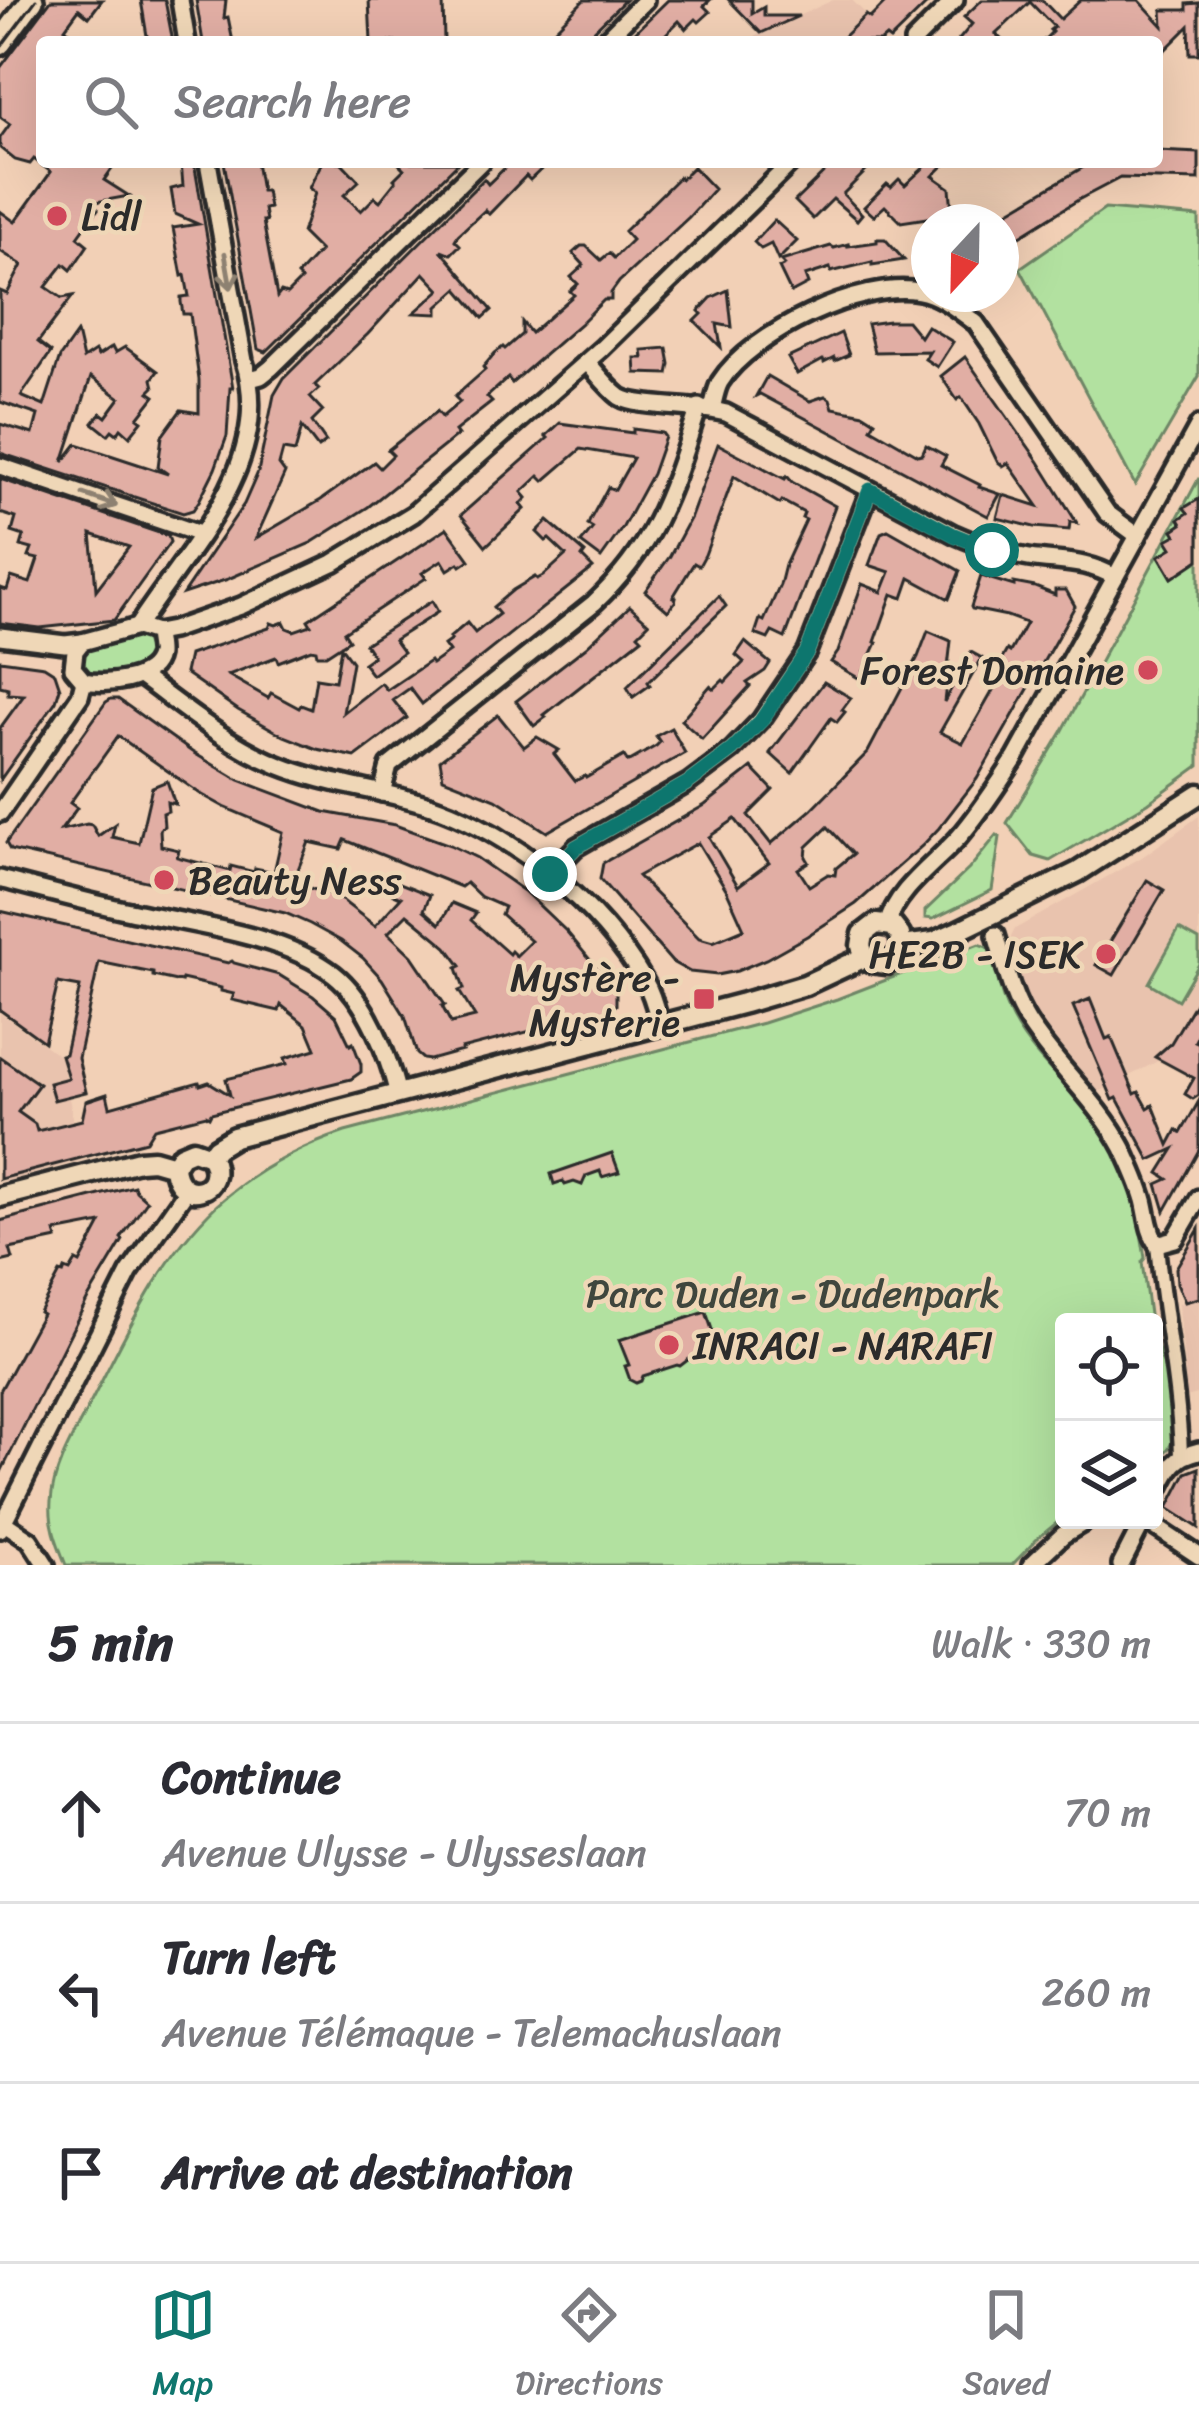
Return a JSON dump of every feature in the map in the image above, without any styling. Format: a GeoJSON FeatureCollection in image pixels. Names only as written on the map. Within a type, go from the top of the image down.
{"type":"FeatureCollection","features":[{"type":"Feature","properties":{"kind":"main road"},"geometry":{"type":"LineString","coordinates":[[0,43],[32,0]]}},
{"type":"Feature","properties":{"kind":"street"},"geometry":{"type":"LineString","coordinates":[[180,0],[187,36]]}},
{"type":"Feature","properties":{"kind":"street"},"geometry":{"type":"LineString","coordinates":[[609,36],[645,0]]}},
{"type":"Feature","properties":{"kind":"street"},"geometry":{"type":"LineString","coordinates":[[919,36],[955,0]]}},
{"type":"Feature","properties":{"kind":"street"},"geometry":{"type":"LineString","coordinates":[[137,627],[226,495],[251,425],[250,379],[209,168]]}},
{"type":"Feature","properties":{"kind":"street"},"geometry":{"type":"LineString","coordinates":[[250,379],[271,368],[475,168]]}},
{"type":"Feature","properties":{"kind":"street"},"geometry":{"type":"LineString","coordinates":[[0,636],[65,644],[137,627],[156,633],[241,606],[362,547],[412,514],[586,362],[786,168]]}},
{"type":"Feature","properties":{"kind":"street"},"geometry":{"type":"LineString","coordinates":[[382,793],[389,766],[618,580],[665,506],[719,383],[756,345],[828,305],[876,291],[918,291],[952,304],[976,323],[1106,513],[1138,536]]}},
{"type":"Feature","properties":{"kind":"street"},"geometry":{"type":"LineString","coordinates":[[586,362],[617,395],[629,401],[726,413],[954,535],[992,550],[1080,562],[1115,577]]}},
{"type":"Feature","properties":{"kind":"street"},"geometry":{"type":"LineString","coordinates":[[888,924],[894,904],[959,837],[1015,759],[1199,425]]}},
{"type":"Feature","properties":{"kind":"street"},"geometry":{"type":"LineString","coordinates":[[0,466],[200,534]]}},
{"type":"Feature","properties":{"kind":"street"},"geometry":{"type":"LineString","coordinates":[[550,874],[576,847],[688,783],[761,721],[807,652],[870,490]]}},
{"type":"Feature","properties":{"kind":"street"},"geometry":{"type":"LineString","coordinates":[[82,642],[75,651],[73,668],[84,681],[98,683],[140,676],[152,668],[159,654],[156,633]]}},
{"type":"Feature","properties":{"kind":"street"},"geometry":{"type":"LineString","coordinates":[[0,646],[53,652],[73,661]]}},
{"type":"Feature","properties":{"kind":"street"},"geometry":{"type":"LineString","coordinates":[[140,676],[246,750],[299,773],[449,812],[492,832],[550,874],[588,910],[632,963],[652,997],[659,1025]]}},
{"type":"Feature","properties":{"kind":"street"},"geometry":{"type":"LineString","coordinates":[[0,813],[80,696],[84,681]]}},
{"type":"Feature","properties":{"kind":"street"},"geometry":{"type":"LineString","coordinates":[[902,946],[934,942],[1078,872],[1199,794]]}},
{"type":"Feature","properties":{"kind":"street"},"geometry":{"type":"LineString","coordinates":[[0,879],[295,950],[336,975],[368,1015],[398,1094]]}},
{"type":"Feature","properties":{"kind":"street"},"geometry":{"type":"LineString","coordinates":[[876,924],[888,924],[897,930],[902,946],[887,964],[879,964],[866,957],[861,946],[863,934],[876,924]]}},
{"type":"Feature","properties":{"kind":"street"},"geometry":{"type":"LineString","coordinates":[[996,935],[1026,1019],[1089,1098],[1136,1178],[1150,1234],[1157,1244],[1180,1414],[1181,1455]]}},
{"type":"Feature","properties":{"kind":"street"},"geometry":{"type":"LineString","coordinates":[[210,1156],[234,1137],[805,985],[866,957]]}},
{"type":"Feature","properties":{"kind":"street"},"geometry":{"type":"LineString","coordinates":[[187,1190],[176,1178],[181,1155],[193,1150],[210,1156]]}},
{"type":"Feature","properties":{"kind":"street"},"geometry":{"type":"LineString","coordinates":[[187,1190],[206,1189],[213,1182],[216,1174],[210,1156]]}},
{"type":"Feature","properties":{"kind":"street"},"geometry":{"type":"LineString","coordinates":[[0,1197],[139,1161],[175,1166]]}},
{"type":"Feature","properties":{"kind":"street"},"geometry":{"type":"LineString","coordinates":[[46,1565],[30,1540],[1,1524],[129,1273],[187,1190]]}},
{"type":"Feature","properties":{"kind":"street"},"geometry":{"type":"LineString","coordinates":[[1157,1244],[1175,1239],[1199,1198]]}},
{"type":"Feature","properties":{"kind":"street"},"geometry":{"type":"LineString","coordinates":[[1163,1483],[1181,1455],[1199,1451]]}},
{"type":"Feature","properties":{"kind":"street"},"geometry":{"type":"LineString","coordinates":[[1031,1565],[1073,1529]]}},
{"type":"Feature","properties":{"kind":"street"},"geometry":{"type":"LineString","coordinates":[[1121,1565],[1139,1529]]}},
{"type":"Feature","properties":{"kind":"street"},"geometry":{"type":"LineString","coordinates":[[1158,1529],[1199,1556]]}},
{"type":"Feature","properties":{"kind":"shaded area"},"geometry":{"type":"Polygon","coordinates":[[[833,0],[852,0],[888,36],[756,36],[833,0]]]}},
{"type":"Feature","properties":{"kind":"shaded area","name":"HE2B - ISEK"},"geometry":{"type":"Polygon","coordinates":[[[1199,816],[1199,1010],[1173,1053],[1097,1093],[1034,1014],[1022,989],[1011,937],[1015,929],[1142,857],[1199,816]]]}},
{"type":"Feature","properties":{"kind":"shaded area"},"geometry":{"type":"Polygon","coordinates":[[[0,1013],[61,1057],[81,1160],[6,1182],[0,1154],[0,1013]]]}},
{"type":"Feature","properties":{"kind":"shaded area"},"geometry":{"type":"Polygon","coordinates":[[[1199,1298],[1199,1393],[1187,1397],[1179,1304],[1199,1298]]]}},
{"type":"Feature","properties":{"kind":"green space"},"geometry":{"type":"Polygon","coordinates":[[[1105,209],[1199,217],[1199,376],[1135,485],[1020,268],[1105,209]]]}},
{"type":"Feature","properties":{"kind":"green space","name":"Forest Domaine"},"geometry":{"type":"Polygon","coordinates":[[[1199,478],[1199,766],[1148,803],[1050,861],[1033,856],[1007,823],[1062,732],[1199,478]]]}},
{"type":"Feature","properties":{"kind":"green space"},"geometry":{"type":"Polygon","coordinates":[[[131,636],[143,638],[148,649],[144,663],[97,678],[86,672],[82,660],[87,649],[131,636]]]}},
{"type":"Feature","properties":{"kind":"green space"},"geometry":{"type":"Polygon","coordinates":[[[997,835],[992,890],[933,919],[925,918],[925,911],[997,835]]]}},
{"type":"Feature","properties":{"kind":"green space"},"geometry":{"type":"Polygon","coordinates":[[[1179,929],[1199,940],[1199,964],[1178,1000],[1149,983],[1179,929]]]}},
{"type":"Feature","properties":{"kind":"green space","name":"Parc Duden - Dudenpark"},"geometry":{"type":"Polygon","coordinates":[[[979,944],[987,947],[1017,1027],[1103,1130],[1131,1189],[1145,1258],[1149,1313],[1055,1313],[1055,1524],[1012,1565],[66,1565],[51,1510],[66,1450],[161,1272],[196,1226],[246,1182],[293,1153],[345,1132],[763,1023],[979,944]]]}},
{"type":"Feature","properties":{"kind":"green space"},"geometry":{"type":"Polygon","coordinates":[[[1163,1364],[1175,1423],[1163,1453],[1163,1364]]]}},
{"type":"Feature","properties":{"kind":"building"},"geometry":{"type":"Polygon","coordinates":[[[51,0],[102,0],[89,17],[79,9],[65,28],[69,36],[36,36],[36,161],[30,164],[0,148],[0,138],[10,124],[0,117],[0,68],[51,0]]]}},
{"type":"Feature","properties":{"kind":"building"},"geometry":{"type":"Polygon","coordinates":[[[141,0],[165,0],[172,36],[147,36],[141,0]]]}},
{"type":"Feature","properties":{"kind":"building"},"geometry":{"type":"Polygon","coordinates":[[[196,0],[226,0],[224,18],[228,17],[232,36],[202,36],[196,0]]]}},
{"type":"Feature","properties":{"kind":"building"},"geometry":{"type":"Polygon","coordinates":[[[369,0],[443,0],[444,36],[371,36],[369,0]]]}},
{"type":"Feature","properties":{"kind":"building"},"geometry":{"type":"Polygon","coordinates":[[[584,0],[625,0],[588,36],[554,36],[552,32],[584,0]]]}},
{"type":"Feature","properties":{"kind":"building"},"geometry":{"type":"Polygon","coordinates":[[[668,0],[710,0],[704,6],[710,12],[686,29],[679,21],[664,36],[631,36],[668,0]]]}},
{"type":"Feature","properties":{"kind":"building"},"geometry":{"type":"Polygon","coordinates":[[[729,0],[752,0],[752,14],[764,7],[764,16],[799,16],[761,33],[729,0]]]}},
{"type":"Feature","properties":{"kind":"building"},"geometry":{"type":"Polygon","coordinates":[[[888,0],[931,0],[894,36],[844,36],[866,15],[870,18],[888,0]]]}},
{"type":"Feature","properties":{"kind":"building"},"geometry":{"type":"Polygon","coordinates":[[[982,0],[1042,0],[1060,19],[1081,0],[1139,0],[1163,26],[1162,10],[1187,10],[1187,4],[1199,3],[1199,54],[1190,54],[1189,26],[1163,52],[1163,36],[1048,36],[1054,27],[1030,2],[998,36],[962,36],[972,24],[964,17],[982,0]]]}},
{"type":"Feature","properties":{"kind":"building"},"geometry":{"type":"Polygon","coordinates":[[[1163,151],[1199,153],[1199,180],[1120,178],[1019,237],[1019,205],[1082,168],[1163,168],[1163,151]]]}},
{"type":"Feature","properties":{"kind":"building"},"geometry":{"type":"Polygon","coordinates":[[[46,168],[113,168],[104,180],[129,196],[90,203],[98,209],[78,237],[88,245],[71,270],[64,264],[46,287],[62,298],[73,296],[38,342],[51,352],[21,396],[44,406],[60,357],[77,333],[83,359],[95,351],[98,356],[112,347],[115,353],[125,347],[158,371],[149,392],[155,396],[138,418],[142,421],[130,436],[121,428],[108,435],[93,423],[101,413],[106,417],[120,398],[91,377],[63,462],[77,444],[168,474],[158,467],[162,436],[181,410],[199,413],[190,314],[183,314],[181,302],[181,297],[189,296],[173,228],[198,224],[175,214],[171,189],[183,186],[182,168],[195,168],[233,388],[227,436],[193,510],[183,513],[0,453],[0,424],[33,434],[38,415],[0,402],[0,291],[7,294],[22,265],[0,251],[0,211],[15,222],[51,172],[46,168]]]}},
{"type":"Feature","properties":{"kind":"building"},"geometry":{"type":"Polygon","coordinates":[[[225,168],[257,168],[269,208],[264,209],[263,221],[277,297],[301,280],[297,276],[320,251],[302,233],[315,193],[309,188],[319,168],[347,168],[359,181],[344,195],[361,211],[375,197],[380,201],[403,168],[453,168],[266,352],[258,349],[225,168]]]}},
{"type":"Feature","properties":{"kind":"building"},"geometry":{"type":"Polygon","coordinates":[[[505,168],[543,168],[530,180],[526,176],[489,214],[485,210],[458,235],[455,240],[460,245],[451,254],[441,250],[492,310],[483,318],[458,289],[438,307],[438,314],[414,313],[440,290],[424,273],[315,385],[319,389],[310,397],[323,411],[312,422],[326,442],[318,448],[302,427],[295,452],[283,450],[279,465],[285,473],[256,538],[374,462],[380,468],[393,455],[388,450],[437,411],[442,417],[460,402],[455,397],[485,370],[495,353],[522,334],[522,322],[531,333],[574,295],[570,291],[578,284],[571,277],[584,265],[573,253],[581,246],[601,260],[609,253],[614,258],[632,240],[624,231],[692,168],[714,189],[619,282],[611,300],[604,300],[512,383],[508,378],[487,397],[492,402],[455,431],[458,435],[368,507],[311,543],[183,594],[244,504],[258,472],[274,395],[284,378],[484,179],[488,184],[505,168]]]}},
{"type":"Feature","properties":{"kind":"building"},"geometry":{"type":"Polygon","coordinates":[[[829,168],[869,168],[843,194],[862,214],[857,220],[833,199],[813,219],[795,201],[829,168]]]}},
{"type":"Feature","properties":{"kind":"building"},"geometry":{"type":"Polygon","coordinates":[[[923,168],[941,168],[933,176],[950,188],[951,204],[911,204],[911,220],[901,222],[885,206],[874,216],[864,207],[899,179],[905,185],[923,168]]]}},
{"type":"Feature","properties":{"kind":"building"},"geometry":{"type":"Polygon","coordinates":[[[774,220],[797,241],[778,260],[771,244],[761,249],[754,242],[774,220]]]}},
{"type":"Feature","properties":{"kind":"building"},"geometry":{"type":"Polygon","coordinates":[[[885,239],[904,260],[831,272],[830,268],[805,276],[808,284],[791,293],[779,268],[785,265],[781,261],[831,246],[885,239]]]}},
{"type":"Feature","properties":{"kind":"building"},"geometry":{"type":"Polygon","coordinates":[[[728,290],[732,327],[717,324],[721,347],[695,321],[711,298],[728,290]]]}},
{"type":"Feature","properties":{"kind":"building"},"geometry":{"type":"Polygon","coordinates":[[[907,321],[920,337],[927,326],[953,342],[937,367],[925,359],[930,351],[874,352],[867,324],[907,321]]]}},
{"type":"Feature","properties":{"kind":"building"},"geometry":{"type":"Polygon","coordinates":[[[841,333],[849,355],[823,360],[797,374],[788,358],[841,333]]]}},
{"type":"Feature","properties":{"kind":"building"},"geometry":{"type":"Polygon","coordinates":[[[667,348],[668,374],[636,373],[635,358],[643,358],[642,350],[667,348]]]}},
{"type":"Feature","properties":{"kind":"building"},"geometry":{"type":"Polygon","coordinates":[[[965,357],[1077,523],[1070,522],[1069,530],[997,518],[1003,495],[1038,506],[1008,463],[1003,466],[997,461],[979,424],[941,376],[965,357]]]}},
{"type":"Feature","properties":{"kind":"building"},"geometry":{"type":"Polygon","coordinates":[[[767,376],[810,401],[825,396],[833,408],[864,414],[875,421],[871,428],[918,455],[926,445],[946,456],[941,465],[1000,494],[988,516],[760,394],[756,396],[767,376]]]}},
{"type":"Feature","properties":{"kind":"building"},"geometry":{"type":"Polygon","coordinates":[[[560,423],[633,433],[633,429],[665,437],[652,474],[623,527],[601,558],[581,543],[593,528],[588,525],[608,487],[615,490],[633,458],[581,449],[544,481],[539,476],[522,492],[527,498],[521,504],[525,509],[486,546],[461,515],[560,423]]]}},
{"type":"Feature","properties":{"kind":"building"},"geometry":{"type":"Polygon","coordinates":[[[718,444],[787,476],[835,506],[785,638],[772,632],[768,639],[755,634],[780,585],[806,520],[804,513],[734,476],[705,555],[699,566],[694,563],[668,611],[645,591],[691,517],[718,444]]]}},
{"type":"Feature","properties":{"kind":"building"},"geometry":{"type":"Polygon","coordinates":[[[0,479],[168,536],[170,542],[114,620],[40,628],[0,623],[0,588],[7,590],[11,577],[30,583],[38,559],[29,557],[32,549],[21,546],[24,536],[12,532],[16,518],[0,513],[0,479]],[[91,534],[96,590],[129,547],[91,534]]]}},
{"type":"Feature","properties":{"kind":"building"},"geometry":{"type":"Polygon","coordinates":[[[1199,499],[1199,560],[1172,578],[1159,556],[1172,548],[1167,540],[1176,535],[1173,530],[1182,524],[1179,519],[1188,513],[1184,508],[1199,499]]]}},
{"type":"Feature","properties":{"kind":"building"},"geometry":{"type":"Polygon","coordinates":[[[548,521],[585,553],[582,557],[593,568],[422,704],[410,688],[393,700],[407,718],[355,757],[284,736],[185,673],[189,655],[269,628],[271,623],[284,622],[294,631],[311,625],[308,620],[447,528],[470,560],[448,570],[442,560],[422,573],[426,578],[344,632],[349,640],[326,655],[311,649],[228,675],[268,698],[271,693],[311,709],[316,678],[335,681],[341,647],[352,662],[343,713],[381,683],[387,690],[449,652],[444,645],[467,623],[475,633],[499,614],[493,607],[513,590],[543,576],[566,555],[537,532],[548,521]]]}},
{"type":"Feature","properties":{"kind":"building"},"geometry":{"type":"Polygon","coordinates":[[[888,530],[960,571],[949,599],[910,578],[903,598],[892,594],[860,679],[831,662],[862,584],[882,592],[890,572],[869,565],[881,533],[888,530]]]}},
{"type":"Feature","properties":{"kind":"building"},"geometry":{"type":"Polygon","coordinates":[[[981,576],[1055,595],[1055,590],[1066,590],[1075,606],[977,779],[939,828],[856,904],[766,959],[717,975],[690,972],[672,962],[600,879],[603,863],[705,805],[752,768],[773,790],[748,815],[771,844],[868,752],[928,631],[951,641],[944,702],[971,652],[982,658],[940,732],[963,743],[1003,669],[998,666],[1026,623],[971,607],[981,576]],[[735,819],[709,837],[738,886],[769,863],[735,819]],[[828,827],[807,847],[809,862],[798,869],[809,886],[828,874],[835,875],[836,868],[853,854],[828,827]],[[698,843],[638,876],[699,938],[713,942],[744,929],[698,843]]]}},
{"type":"Feature","properties":{"kind":"building"},"geometry":{"type":"Polygon","coordinates":[[[719,596],[726,606],[633,697],[627,687],[719,596]]]}},
{"type":"Feature","properties":{"kind":"building"},"geometry":{"type":"Polygon","coordinates":[[[432,601],[438,612],[394,640],[403,652],[372,675],[363,663],[373,656],[365,644],[432,601]]]}},
{"type":"Feature","properties":{"kind":"building"},"geometry":{"type":"Polygon","coordinates":[[[630,606],[649,623],[638,634],[642,638],[534,726],[516,701],[630,606]]]}},
{"type":"Feature","properties":{"kind":"building"},"geometry":{"type":"Polygon","coordinates":[[[745,642],[770,663],[747,683],[750,686],[702,739],[681,720],[710,686],[714,689],[725,682],[744,662],[736,655],[745,642]]]}},
{"type":"Feature","properties":{"kind":"building"},"geometry":{"type":"Polygon","coordinates":[[[0,660],[44,666],[55,673],[60,688],[56,701],[0,780],[0,728],[24,695],[8,694],[8,688],[0,686],[0,660]]]}},
{"type":"Feature","properties":{"kind":"building"},"geometry":{"type":"Polygon","coordinates":[[[824,682],[851,698],[845,712],[837,722],[831,718],[792,773],[770,753],[824,682]]]}},
{"type":"Feature","properties":{"kind":"building"},"geometry":{"type":"Polygon","coordinates":[[[118,699],[239,780],[324,812],[395,825],[477,858],[524,891],[567,932],[616,991],[616,1005],[608,1011],[423,1059],[382,979],[341,941],[310,924],[285,913],[10,850],[6,843],[106,702],[118,699]],[[118,736],[70,803],[77,808],[61,830],[87,824],[98,836],[115,824],[112,837],[139,843],[152,787],[167,781],[175,804],[167,802],[168,811],[163,813],[161,846],[179,850],[177,857],[230,871],[231,866],[274,872],[283,832],[199,793],[118,736]],[[345,840],[341,849],[309,842],[293,882],[343,901],[375,926],[401,897],[377,887],[380,875],[430,895],[424,910],[440,924],[452,903],[476,913],[471,920],[509,954],[516,956],[531,941],[501,914],[504,907],[481,897],[466,883],[461,887],[345,840]],[[407,914],[388,933],[412,956],[445,1005],[451,1023],[475,1017],[459,991],[464,989],[457,968],[461,966],[447,947],[407,914]]]}},
{"type":"Feature","properties":{"kind":"building"},"geometry":{"type":"Polygon","coordinates":[[[498,715],[524,747],[537,737],[559,750],[554,754],[575,781],[624,756],[628,762],[656,746],[660,742],[656,736],[671,728],[685,753],[547,832],[496,799],[443,778],[440,760],[498,715]]]}},
{"type":"Feature","properties":{"kind":"building"},"geometry":{"type":"Polygon","coordinates":[[[1147,880],[1164,890],[1114,975],[1096,965],[1147,880]]]}},
{"type":"Feature","properties":{"kind":"building"},"geometry":{"type":"Polygon","coordinates":[[[0,911],[279,975],[336,1016],[350,1045],[353,1043],[361,1072],[351,1079],[154,1128],[146,1141],[0,1179],[0,1057],[39,1084],[18,1112],[37,1131],[82,1120],[86,1101],[107,1094],[110,1107],[199,1082],[209,1082],[230,1095],[226,1079],[287,1064],[285,1058],[316,1049],[306,1025],[281,1005],[279,1011],[232,1000],[234,994],[221,988],[99,962],[78,1058],[86,1092],[54,1100],[49,1083],[68,1078],[61,1055],[80,987],[58,983],[44,1042],[0,1010],[0,911]]]}},
{"type":"Feature","properties":{"kind":"building"},"geometry":{"type":"Polygon","coordinates":[[[1199,996],[1195,1041],[1199,1043],[1199,1095],[1193,1099],[1185,1094],[1194,1078],[1155,1057],[1171,1043],[1199,996]]]}},
{"type":"Feature","properties":{"kind":"building"},"geometry":{"type":"Polygon","coordinates":[[[1090,999],[1135,1094],[1139,1092],[1148,1108],[1153,1105],[1169,1145],[1199,1101],[1199,1150],[1165,1211],[1157,1184],[1168,1179],[1159,1173],[1174,1149],[1150,1160],[1117,1098],[1113,1100],[1073,1006],[1090,999]]]}},
{"type":"Feature","properties":{"kind":"building"},"geometry":{"type":"Polygon","coordinates":[[[612,1153],[619,1172],[602,1177],[600,1171],[586,1176],[582,1185],[554,1184],[551,1174],[612,1153]]]}},
{"type":"Feature","properties":{"kind":"building"},"geometry":{"type":"Polygon","coordinates":[[[134,1186],[147,1201],[87,1300],[0,1474],[0,1391],[60,1273],[80,1263],[101,1223],[55,1232],[57,1239],[10,1249],[13,1259],[0,1262],[0,1221],[134,1186]]]}},
{"type":"Feature","properties":{"kind":"building"},"geometry":{"type":"Polygon","coordinates":[[[1199,1229],[1199,1298],[1185,1302],[1176,1268],[1199,1229]]]}},
{"type":"Feature","properties":{"kind":"building","name":"INRACI - NARAFI"},"geometry":{"type":"Polygon","coordinates":[[[706,1312],[719,1350],[643,1376],[636,1383],[630,1380],[619,1340],[706,1312]]]}},
{"type":"Feature","properties":{"kind":"building"},"geometry":{"type":"Polygon","coordinates":[[[1199,1468],[1199,1528],[1168,1508],[1186,1473],[1199,1468]]]}},
{"type":"Feature","properties":{"kind":"tram line"},"geometry":{"type":"LineString","coordinates":[[0,48],[36,0]]}},
{"type":"Feature","properties":{"kind":"place","name":"Lidl"},"geometry":{"type":"Point","coordinates":[57,216]}},
{"type":"Feature","properties":{"kind":"place","name":"Forest Domaine"},"geometry":{"type":"Point","coordinates":[1148,670]}},
{"type":"Feature","properties":{"kind":"place","name":"Beauty Ness"},"geometry":{"type":"Point","coordinates":[164,880]}},
{"type":"Feature","properties":{"kind":"place","name":"HE2B - ISEK"},"geometry":{"type":"Point","coordinates":[1106,954]}},
{"type":"Feature","properties":{"kind":"place","name":"Mystère - Mysterie"},"geometry":{"type":"Point","coordinates":[704,999]}},
{"type":"Feature","properties":{"kind":"place","name":"INRACI - NARAFI"},"geometry":{"type":"Point","coordinates":[669,1345]}},
{"type":"Feature","properties":{"kind":"route"},"geometry":{"type":"LineString","coordinates":[[550,874],[576,847],[688,783],[761,721],[807,652],[870,490],[992,550]]}}]}
